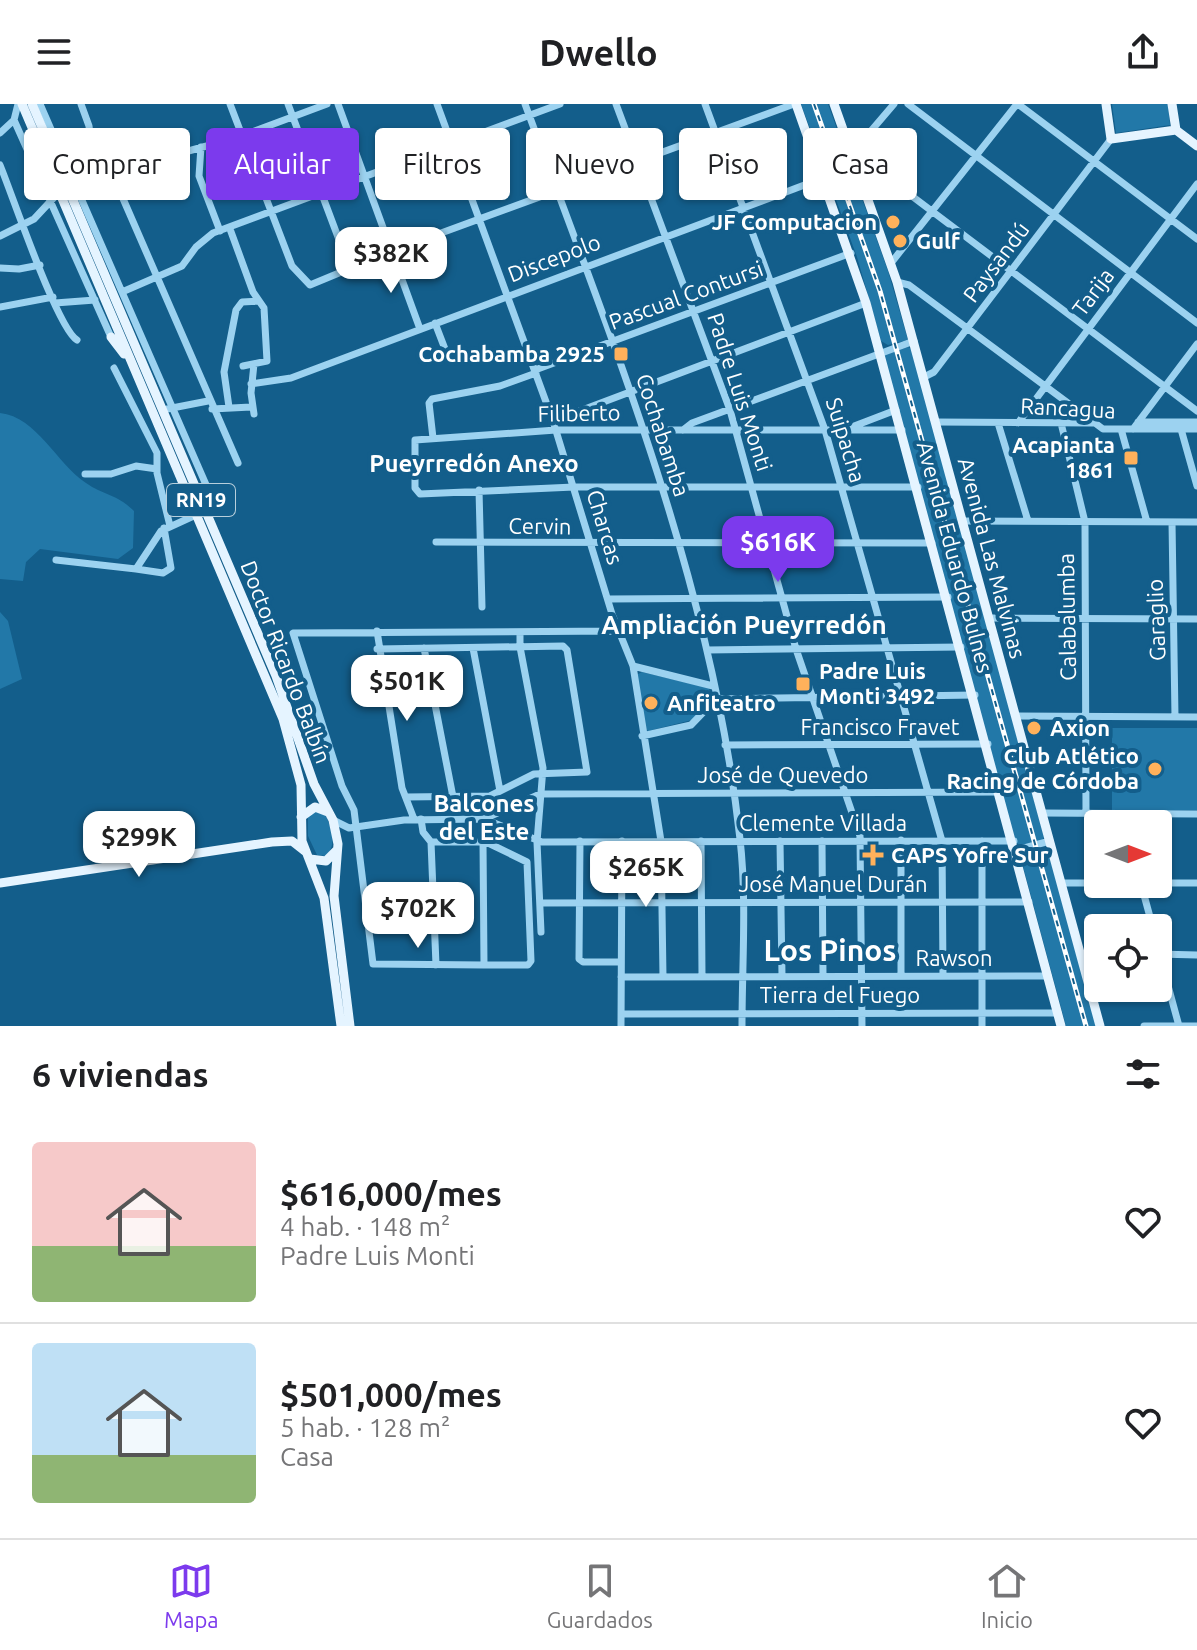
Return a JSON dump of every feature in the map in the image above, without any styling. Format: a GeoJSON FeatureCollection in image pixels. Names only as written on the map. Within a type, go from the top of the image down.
{"type":"FeatureCollection","features":[{"type":"Feature","properties":{"kind":"main road","name":"Doctor Ricardo Balbín"},"geometry":{"type":"LineString","coordinates":[[20,104],[32,128]]}},
{"type":"Feature","properties":{"kind":"main road","name":"Doctor Ricardo Balbín"},"geometry":{"type":"LineString","coordinates":[[32,104],[40,128]]}},
{"type":"Feature","properties":{"kind":"main road","name":"Avenida Eduardo Bulnes"},"geometry":{"type":"LineString","coordinates":[[795,104],[804,128]]}},
{"type":"Feature","properties":{"kind":"main road","name":"Avenida Las Malvinas"},"geometry":{"type":"LineString","coordinates":[[834,104],[843,128]]}},
{"type":"Feature","properties":{"kind":"main road"},"geometry":{"type":"LineString","coordinates":[[1106,104],[1111,139],[1176,130]]}},
{"type":"Feature","properties":{"kind":"main road"},"geometry":{"type":"LineString","coordinates":[[1172,104],[1176,130],[1197,146]]}},
{"type":"Feature","properties":{"kind":"main road","name":"Doctor Ricardo Balbín"},"geometry":{"type":"LineString","coordinates":[[66,200],[133,367],[283,719],[301,785],[301,820],[308,855],[323,892],[341,1026]]}},
{"type":"Feature","properties":{"kind":"main road","name":"Doctor Ricardo Balbín"},"geometry":{"type":"LineString","coordinates":[[67,200],[168,409],[276,676],[314,784],[332,817],[338,846],[334,896],[350,1026]]}},
{"type":"Feature","properties":{"kind":"main road","name":"Avenida Eduardo Bulnes"},"geometry":{"type":"LineString","coordinates":[[831,200],[851,253],[881,353],[1001,792],[1061,1026]]}},
{"type":"Feature","properties":{"kind":"main road","name":"Avenida Las Malvinas"},"geometry":{"type":"LineString","coordinates":[[869,200],[914,341],[1100,1026]]}},
{"type":"Feature","properties":{"kind":"main road"},"geometry":{"type":"LineString","coordinates":[[111,337],[133,367]]}},
{"type":"Feature","properties":{"kind":"main road"},"geometry":{"type":"LineString","coordinates":[[272,842],[290,836],[315,807],[332,817]]}},
{"type":"Feature","properties":{"kind":"main road"},"geometry":{"type":"LineString","coordinates":[[0,883],[272,842],[292,841],[308,855],[328,860],[338,846]]}},
{"type":"Feature","properties":{"kind":"street"},"geometry":{"type":"LineString","coordinates":[[0,133],[14,120],[20,104]]}},
{"type":"Feature","properties":{"kind":"street"},"geometry":{"type":"LineString","coordinates":[[40,104],[46,128]]}},
{"type":"Feature","properties":{"kind":"street"},"geometry":{"type":"LineString","coordinates":[[81,104],[89,128]]}},
{"type":"Feature","properties":{"kind":"street"},"geometry":{"type":"LineString","coordinates":[[230,104],[239,128]]}},
{"type":"Feature","properties":{"kind":"street"},"geometry":{"type":"LineString","coordinates":[[288,104],[297,128]]}},
{"type":"Feature","properties":{"kind":"street"},"geometry":{"type":"LineString","coordinates":[[262,128],[327,104]]}},
{"type":"Feature","properties":{"kind":"street"},"geometry":{"type":"LineString","coordinates":[[338,104],[420,329]]}},
{"type":"Feature","properties":{"kind":"street","name":"Charcas"},"geometry":{"type":"LineString","coordinates":[[437,104],[445,128]]}},
{"type":"Feature","properties":{"kind":"street","name":"Cochabamba"},"geometry":{"type":"LineString","coordinates":[[525,104],[534,128]]}},
{"type":"Feature","properties":{"kind":"street"},"geometry":{"type":"LineString","coordinates":[[494,128],[560,104]]}},
{"type":"Feature","properties":{"kind":"street","name":"Padre Luis Monti"},"geometry":{"type":"LineString","coordinates":[[616,104],[625,128]]}},
{"type":"Feature","properties":{"kind":"street","name":"Suipacha"},"geometry":{"type":"LineString","coordinates":[[705,104],[714,128]]}},
{"type":"Feature","properties":{"kind":"street"},"geometry":{"type":"LineString","coordinates":[[730,128],[795,104]]}},
{"type":"Feature","properties":{"kind":"street"},"geometry":{"type":"LineString","coordinates":[[876,128],[894,104]]}},
{"type":"Feature","properties":{"kind":"street"},"geometry":{"type":"LineString","coordinates":[[908,104],[1197,323]]}},
{"type":"Feature","properties":{"kind":"street"},"geometry":{"type":"LineString","coordinates":[[891,263],[1018,104],[1197,239]]}},
{"type":"Feature","properties":{"kind":"street"},"geometry":{"type":"LineString","coordinates":[[14,120],[24,135]]}},
{"type":"Feature","properties":{"kind":"street","name":"Paysandú"},"geometry":{"type":"LineString","coordinates":[[924,377],[934,372],[969,328],[1111,139]]}},
{"type":"Feature","properties":{"kind":"street"},"geometry":{"type":"LineString","coordinates":[[190,150],[206,146]]}},
{"type":"Feature","properties":{"kind":"street"},"geometry":{"type":"LineString","coordinates":[[201,147],[199,176],[220,231]]}},
{"type":"Feature","properties":{"kind":"street"},"geometry":{"type":"LineString","coordinates":[[0,165],[54,300],[70,334],[77,340]]}},
{"type":"Feature","properties":{"kind":"street"},"geometry":{"type":"LineString","coordinates":[[359,177],[375,171]]}},
{"type":"Feature","properties":{"kind":"street","name":"Tarija"},"geometry":{"type":"LineString","coordinates":[[1018,423],[1197,184]]}},
{"type":"Feature","properties":{"kind":"street","name":"Discepolo"},"geometry":{"type":"LineString","coordinates":[[251,384],[285,381],[803,185]]}},
{"type":"Feature","properties":{"kind":"street"},"geometry":{"type":"LineString","coordinates":[[0,236],[34,219],[52,200]]}},
{"type":"Feature","properties":{"kind":"street"},"geometry":{"type":"LineString","coordinates":[[65,200],[95,300],[111,337]]}},
{"type":"Feature","properties":{"kind":"street"},"geometry":{"type":"LineString","coordinates":[[68,200],[122,292],[168,409],[207,487]]}},
{"type":"Feature","properties":{"kind":"street"},"geometry":{"type":"LineString","coordinates":[[124,200],[210,405],[238,463]]}},
{"type":"Feature","properties":{"kind":"street"},"geometry":{"type":"LineString","coordinates":[[266,200],[292,266],[307,285],[532,200]]}},
{"type":"Feature","properties":{"kind":"street"},"geometry":{"type":"LineString","coordinates":[[122,292],[182,266],[199,243],[220,231],[301,200]]}},
{"type":"Feature","properties":{"kind":"street"},"geometry":{"type":"LineString","coordinates":[[324,200],[350,269]]}},
{"type":"Feature","properties":{"kind":"street","name":"Charcas"},"geometry":{"type":"LineString","coordinates":[[472,200],[555,425],[618,631],[633,666],[661,841],[663,977]]}},
{"type":"Feature","properties":{"kind":"street","name":"Cochabamba"},"geometry":{"type":"LineString","coordinates":[[562,200],[645,430],[707,650],[740,841],[742,1026]]}},
{"type":"Feature","properties":{"kind":"street","name":"Padre Luis Monti"},"geometry":{"type":"LineString","coordinates":[[652,200],[730,410],[796,649],[861,841],[862,1026]]}},
{"type":"Feature","properties":{"kind":"street","name":"Suipacha"},"geometry":{"type":"LineString","coordinates":[[742,200],[825,430],[912,745],[942,841],[943,976]]}},
{"type":"Feature","properties":{"kind":"street"},"geometry":{"type":"LineString","coordinates":[[917,200],[1197,411]]}},
{"type":"Feature","properties":{"kind":"street"},"geometry":{"type":"LineString","coordinates":[[230,229],[250,287],[264,308],[267,361],[243,366]]}},
{"type":"Feature","properties":{"kind":"street","name":"Pascual Contursi"},"geometry":{"type":"LineString","coordinates":[[433,438],[432,399],[493,388],[851,253]]}},
{"type":"Feature","properties":{"kind":"street"},"geometry":{"type":"LineString","coordinates":[[0,268],[40,265]]}},
{"type":"Feature","properties":{"kind":"street"},"geometry":{"type":"LineString","coordinates":[[897,282],[909,285],[969,328],[1095,424]]}},
{"type":"Feature","properties":{"kind":"street"},"geometry":{"type":"LineString","coordinates":[[0,307],[54,300],[95,300]]}},
{"type":"Feature","properties":{"kind":"street"},"geometry":{"type":"LineString","coordinates":[[229,407],[224,372],[236,310],[242,302],[259,301]]}},
{"type":"Feature","properties":{"kind":"street"},"geometry":{"type":"LineString","coordinates":[[555,425],[631,392],[866,303]]}},
{"type":"Feature","properties":{"kind":"street"},"geometry":{"type":"LineString","coordinates":[[435,323],[445,349]]}},
{"type":"Feature","properties":{"kind":"street"},"geometry":{"type":"LineString","coordinates":[[683,430],[692,423],[914,341]]}},
{"type":"Feature","properties":{"kind":"street"},"geometry":{"type":"LineString","coordinates":[[1135,426],[1197,344]]}},
{"type":"Feature","properties":{"kind":"street"},"geometry":{"type":"LineString","coordinates":[[168,409],[210,405],[253,410],[251,384],[254,364]]}},
{"type":"Feature","properties":{"kind":"street"},"geometry":{"type":"LineString","coordinates":[[56,560],[163,573],[171,568],[157,453],[114,368]]}},
{"type":"Feature","properties":{"kind":"street","name":"Filiberto"},"geometry":{"type":"LineString","coordinates":[[843,430],[896,410]]}},
{"type":"Feature","properties":{"kind":"street","name":"Rancagua"},"geometry":{"type":"LineString","coordinates":[[936,422],[1095,424],[1103,429],[1180,426],[1197,429]]}},
{"type":"Feature","properties":{"kind":"street","name":"Rancagua"},"geometry":{"type":"LineString","coordinates":[[1180,426],[1197,422]]}},
{"type":"Feature","properties":{"kind":"street"},"geometry":{"type":"LineString","coordinates":[[998,423],[1028,521]]}},
{"type":"Feature","properties":{"kind":"street","name":"Calabalumba"},"geometry":{"type":"LineString","coordinates":[[1061,423],[1085,522],[1086,810]]}},
{"type":"Feature","properties":{"kind":"street","name":"Filiberto"},"geometry":{"type":"LineString","coordinates":[[479,490],[417,492],[413,442],[555,425],[645,430],[902,430]]}},
{"type":"Feature","properties":{"kind":"street"},"geometry":{"type":"LineString","coordinates":[[1180,426],[1197,486]]}},
{"type":"Feature","properties":{"kind":"street"},"geometry":{"type":"LineString","coordinates":[[1121,429],[1147,522]]}},
{"type":"Feature","properties":{"kind":"street"},"geometry":{"type":"LineString","coordinates":[[85,474],[111,474],[139,465],[157,469]]}},
{"type":"Feature","properties":{"kind":"street"},"geometry":{"type":"LineString","coordinates":[[482,607],[479,490],[918,487]]}},
{"type":"Feature","properties":{"kind":"street"},"geometry":{"type":"LineString","coordinates":[[136,569],[167,527],[198,514]]}},
{"type":"Feature","properties":{"kind":"street"},"geometry":{"type":"LineString","coordinates":[[963,521],[1197,522]]}},
{"type":"Feature","properties":{"kind":"street","name":"Garaglio"},"geometry":{"type":"LineString","coordinates":[[1172,522],[1175,717]]}},
{"type":"Feature","properties":{"kind":"street","name":"Cervin"},"geometry":{"type":"LineString","coordinates":[[436,542],[932,543]]}},
{"type":"Feature","properties":{"kind":"street"},"geometry":{"type":"LineString","coordinates":[[608,599],[948,597]]}},
{"type":"Feature","properties":{"kind":"street"},"geometry":{"type":"LineString","coordinates":[[990,618],[1197,619]]}},
{"type":"Feature","properties":{"kind":"street"},"geometry":{"type":"LineString","coordinates":[[431,842],[483,842],[527,862],[531,961],[528,965],[373,964],[353,828],[335,755],[292,637],[296,631],[618,631]]}},
{"type":"Feature","properties":{"kind":"street"},"geometry":{"type":"LineString","coordinates":[[377,631],[377,649],[406,797],[431,842],[436,965]]}},
{"type":"Feature","properties":{"kind":"street"},"geometry":{"type":"LineString","coordinates":[[520,632],[543,774],[537,842],[541,932]]}},
{"type":"Feature","properties":{"kind":"street"},"geometry":{"type":"LineString","coordinates":[[377,649],[565,647],[572,680],[588,769],[584,774],[531,775],[490,796],[406,797]]}},
{"type":"Feature","properties":{"kind":"street"},"geometry":{"type":"LineString","coordinates":[[707,650],[962,647]]}},
{"type":"Feature","properties":{"kind":"street"},"geometry":{"type":"LineString","coordinates":[[424,648],[453,797]]}},
{"type":"Feature","properties":{"kind":"street"},"geometry":{"type":"LineString","coordinates":[[473,648],[500,791]]}},
{"type":"Feature","properties":{"kind":"street"},"geometry":{"type":"LineString","coordinates":[[633,666],[713,686]]}},
{"type":"Feature","properties":{"kind":"street"},"geometry":{"type":"LineString","coordinates":[[642,736],[687,727],[716,699],[975,695]]}},
{"type":"Feature","properties":{"kind":"street"},"geometry":{"type":"LineString","coordinates":[[1017,716],[1197,717]]}},
{"type":"Feature","properties":{"kind":"street","name":"Francisco Fravet"},"geometry":{"type":"LineString","coordinates":[[725,745],[988,744]]}},
{"type":"Feature","properties":{"kind":"street","name":"José de Quevedo"},"geometry":{"type":"LineString","coordinates":[[540,794],[1001,792]]}},
{"type":"Feature","properties":{"kind":"street"},"geometry":{"type":"LineString","coordinates":[[484,819],[540,794]]}},
{"type":"Feature","properties":{"kind":"street"},"geometry":{"type":"LineString","coordinates":[[1042,813],[1084,813]]}},
{"type":"Feature","properties":{"kind":"street"},"geometry":{"type":"LineString","coordinates":[[1172,814],[1197,814]]}},
{"type":"Feature","properties":{"kind":"street"},"geometry":{"type":"LineString","coordinates":[[332,817],[353,828],[418,819],[484,819],[537,842]]}},
{"type":"Feature","properties":{"kind":"street"},"geometry":{"type":"LineString","coordinates":[[338,846],[353,828]]}},
{"type":"Feature","properties":{"kind":"street"},"geometry":{"type":"LineString","coordinates":[[901,840],[901,976]]}},
{"type":"Feature","properties":{"kind":"street","name":"Clemente Villada"},"geometry":{"type":"LineString","coordinates":[[537,842],[901,840],[982,841],[1015,846],[1050,841]]}},
{"type":"Feature","properties":{"kind":"street"},"geometry":{"type":"LineString","coordinates":[[580,841],[579,959],[583,962],[621,962]]}},
{"type":"Feature","properties":{"kind":"street"},"geometry":{"type":"LineString","coordinates":[[621,1026],[622,841]]}},
{"type":"Feature","properties":{"kind":"street"},"geometry":{"type":"LineString","coordinates":[[701,841],[702,976]]}},
{"type":"Feature","properties":{"kind":"street"},"geometry":{"type":"LineString","coordinates":[[780,841],[782,976]]}},
{"type":"Feature","properties":{"kind":"street"},"geometry":{"type":"LineString","coordinates":[[822,841],[823,976]]}},
{"type":"Feature","properties":{"kind":"street"},"geometry":{"type":"LineString","coordinates":[[982,841],[982,1026]]}},
{"type":"Feature","properties":{"kind":"street"},"geometry":{"type":"LineString","coordinates":[[483,842],[484,965]]}},
{"type":"Feature","properties":{"kind":"street"},"geometry":{"type":"LineString","coordinates":[[1061,883],[1084,883]]}},
{"type":"Feature","properties":{"kind":"street"},"geometry":{"type":"LineString","coordinates":[[1172,883],[1197,883]]}},
{"type":"Feature","properties":{"kind":"street","name":"José Manuel Durán"},"geometry":{"type":"LineString","coordinates":[[540,903],[1029,902]]}},
{"type":"Feature","properties":{"kind":"street"},"geometry":{"type":"LineString","coordinates":[[1172,954],[1197,955]]}},
{"type":"Feature","properties":{"kind":"street","name":"Rawson"},"geometry":{"type":"LineString","coordinates":[[621,977],[1048,976]]}},
{"type":"Feature","properties":{"kind":"street"},"geometry":{"type":"LineString","coordinates":[[1172,1002],[1179,1026]]}},
{"type":"Feature","properties":{"kind":"street","name":"Tierra del Fuego"},"geometry":{"type":"LineString","coordinates":[[621,1014],[1058,1013]]}},
{"type":"Feature","properties":{"kind":"street"},"geometry":{"type":"LineString","coordinates":[[1144,1026],[1197,1026]]}},
{"type":"Feature","properties":{"kind":"shaded area"},"geometry":{"type":"Polygon","coordinates":[[[801,104],[828,104],[837,128],[810,128],[801,104]]]}},
{"type":"Feature","properties":{"kind":"shaded area"},"geometry":{"type":"Polygon","coordinates":[[[1112,104],[1168,104],[1170,125],[1116,133],[1112,104]]]}},
{"type":"Feature","properties":{"kind":"shaded area"},"geometry":{"type":"Polygon","coordinates":[[[836,200],[862,200],[908,340],[888,345],[881,341],[857,257],[836,200]]]}},
{"type":"Feature","properties":{"kind":"shaded area"},"geometry":{"type":"Polygon","coordinates":[[[908,347],[912,349],[1044,837],[1042,841],[1021,847],[1015,841],[885,361],[885,355],[908,347]]]}},
{"type":"Feature","properties":{"kind":"shaded area"},"geometry":{"type":"Polygon","coordinates":[[[0,413],[25,423],[75,474],[134,511],[133,548],[118,559],[40,549],[26,562],[23,581],[0,579],[0,413]]]}},
{"type":"Feature","properties":{"kind":"shaded area"},"geometry":{"type":"Polygon","coordinates":[[[0,612],[8,621],[22,679],[0,689],[0,612]]]}},
{"type":"Feature","properties":{"kind":"shaded area"},"geometry":{"type":"Polygon","coordinates":[[[642,672],[709,688],[711,698],[692,720],[648,731],[644,728],[636,675],[642,672]]]}},
{"type":"Feature","properties":{"kind":"shaded area","name":"Club Atlético Racing de Córdoba"},"geometry":{"type":"Polygon","coordinates":[[[1112,728],[1197,728],[1197,810],[1112,810],[1112,728]]]}},
{"type":"Feature","properties":{"kind":"shaded area"},"geometry":{"type":"Polygon","coordinates":[[[315,811],[326,816],[332,831],[331,847],[326,856],[317,855],[308,836],[308,817],[315,811]]]}},
{"type":"Feature","properties":{"kind":"shaded area"},"geometry":{"type":"Polygon","coordinates":[[[1042,849],[1048,851],[1084,982],[1084,1002],[1089,1002],[1096,1026],[1066,1026],[1021,859],[1024,854],[1042,849]]]}},
{"type":"Feature","properties":{"kind":"railway"},"geometry":{"type":"LineString","coordinates":[[814,104],[880,291],[1086,1026]]}},
{"type":"Feature","properties":{"kind":"place","name":"JF Computacion"},"geometry":{"type":"Point","coordinates":[893,222]}},
{"type":"Feature","properties":{"kind":"place","name":"Gulf"},"geometry":{"type":"Point","coordinates":[900,241]}},
{"type":"Feature","properties":{"kind":"place","name":"Cochabamba 2925"},"geometry":{"type":"Point","coordinates":[621,354]}},
{"type":"Feature","properties":{"kind":"place","name":"Acapianta 1861"},"geometry":{"type":"Point","coordinates":[1131,458]}},
{"type":"Feature","properties":{"kind":"place","name":"Padre Luis Monti 3492"},"geometry":{"type":"Point","coordinates":[803,684]}},
{"type":"Feature","properties":{"kind":"place","name":"Anfiteatro"},"geometry":{"type":"Point","coordinates":[651,703]}},
{"type":"Feature","properties":{"kind":"place","name":"Axion"},"geometry":{"type":"Point","coordinates":[1034,728]}},
{"type":"Feature","properties":{"kind":"place","name":"Club Atlético Racing de Córdoba"},"geometry":{"type":"Point","coordinates":[1155,769]}},
{"type":"Feature","properties":{"kind":"place","name":"CAPS Yofre Sur"},"geometry":{"type":"Point","coordinates":[873,855]}},
{"type":"Feature","properties":{"kind":"district","name":"Pueyrredón Anexo"},"geometry":{"type":"Point","coordinates":[474,464]}},
{"type":"Feature","properties":{"kind":"district","name":"Ampliación Pueyrredón"},"geometry":{"type":"Point","coordinates":[744,625]}},
{"type":"Feature","properties":{"kind":"district","name":"Balcones del Este"},"geometry":{"type":"Point","coordinates":[484,818]}},
{"type":"Feature","properties":{"kind":"district","name":"Los Pinos"},"geometry":{"type":"Point","coordinates":[830,951]}}]}
